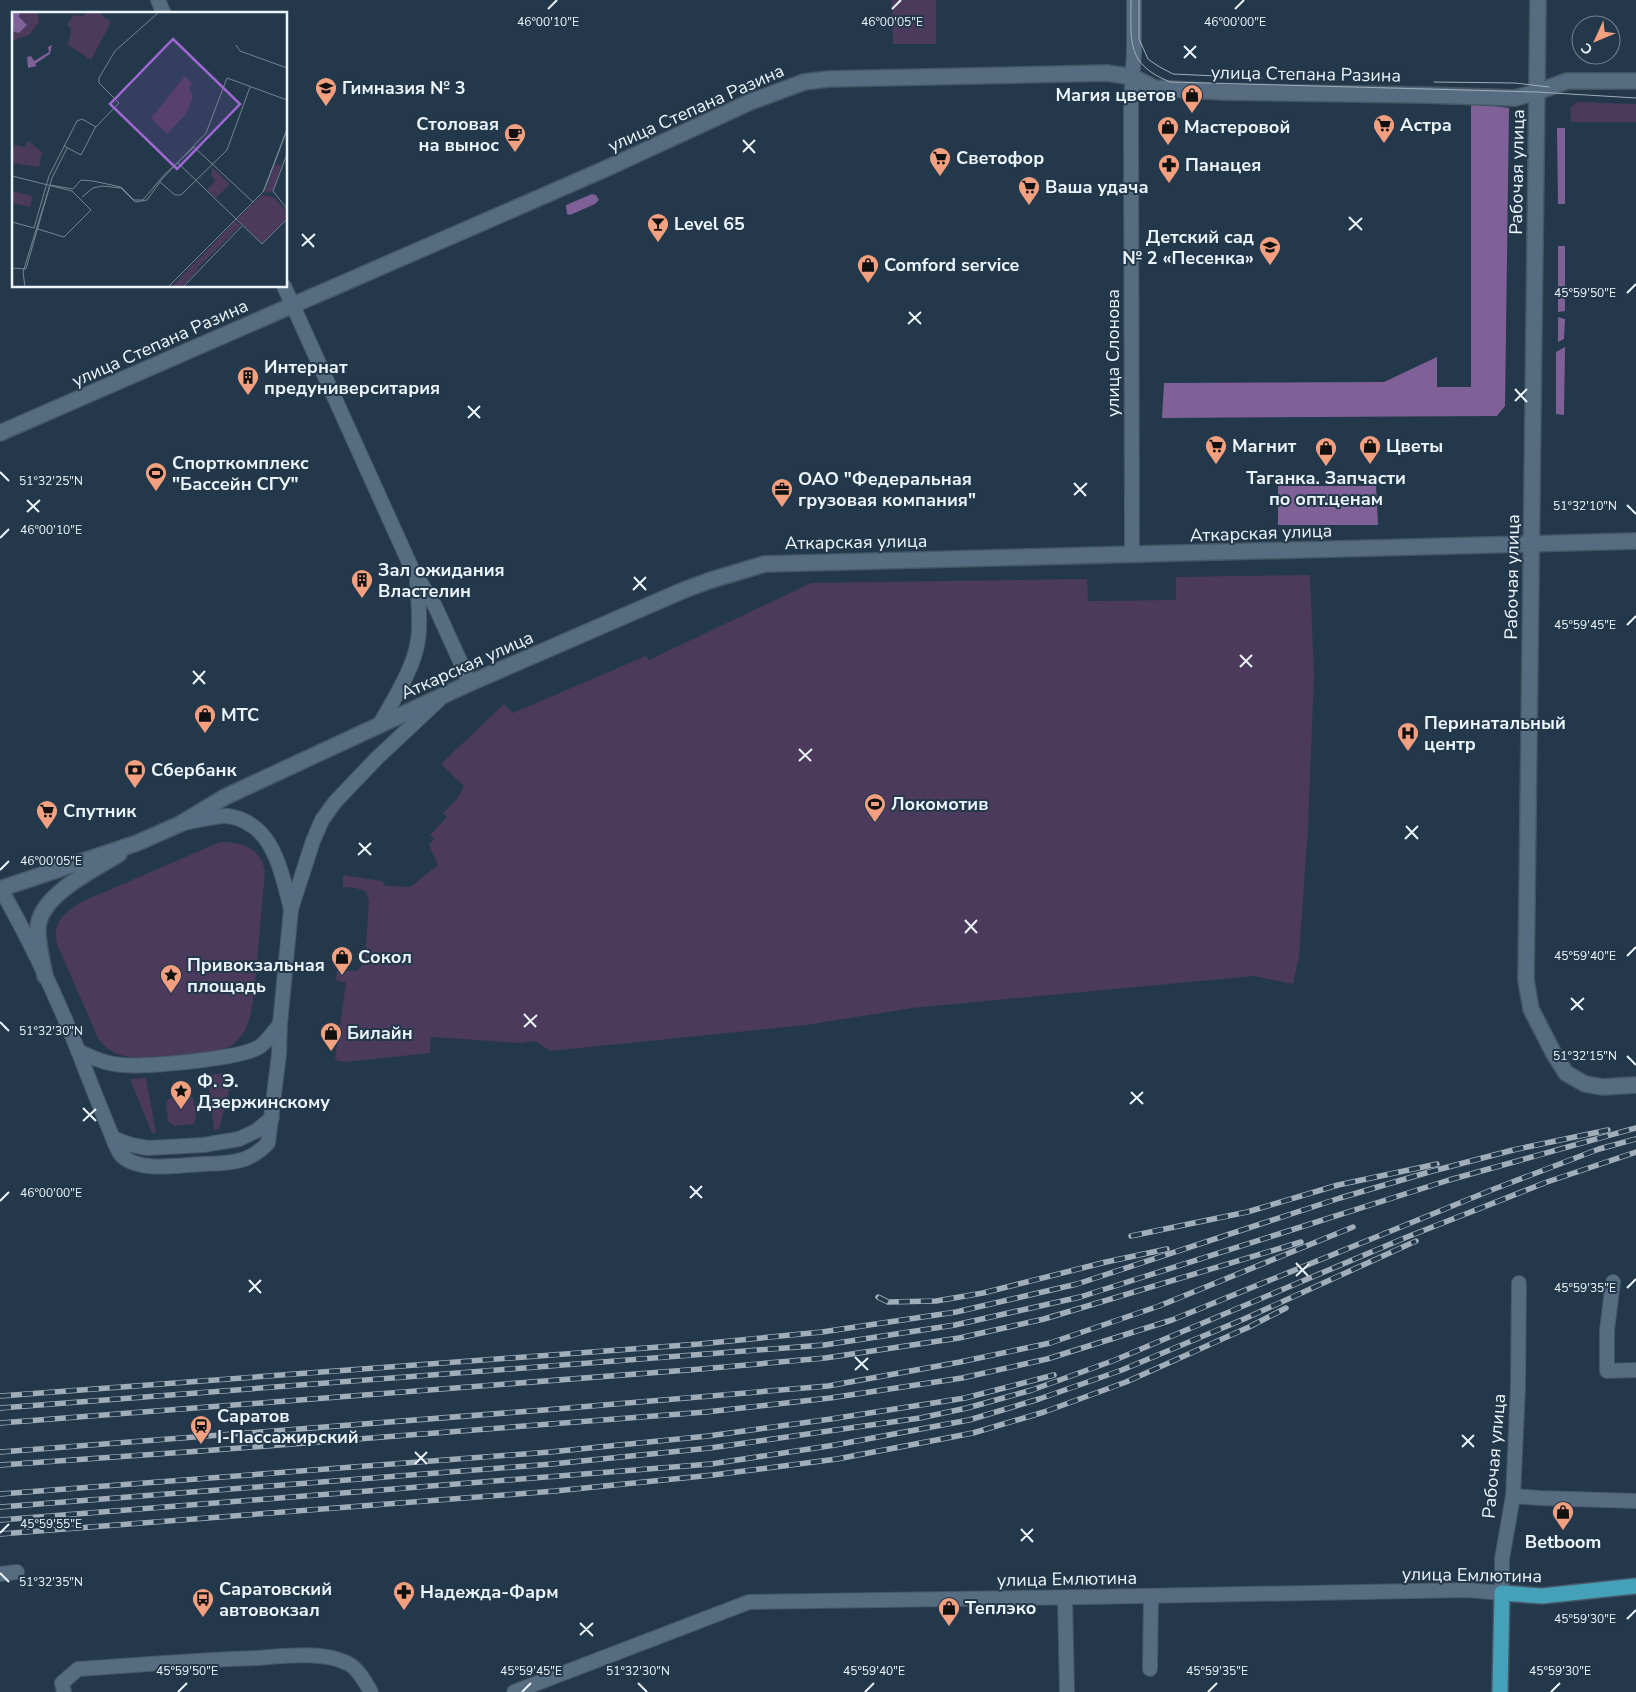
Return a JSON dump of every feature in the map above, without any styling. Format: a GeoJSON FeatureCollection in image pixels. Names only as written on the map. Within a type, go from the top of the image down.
{"type":"FeatureCollection","features":[{"type":"Feature","properties":{"kind":"main road","name":"улица Емлютина"},"geometry":{"type":"LineString","coordinates":[[1502,1593],[1542,1596],[1636,1586]]}},
{"type":"Feature","properties":{"kind":"main road","name":"Рабочая улица"},"geometry":{"type":"LineString","coordinates":[[1500,1692],[1502,1593]]}},
{"type":"Feature","properties":{"kind":"street"},"geometry":{"type":"LineString","coordinates":[[158,0],[163,12]]}},
{"type":"Feature","properties":{"kind":"street","name":"улица Слонова"},"geometry":{"type":"LineString","coordinates":[[1132,555],[1131,103],[1134,0]]}},
{"type":"Feature","properties":{"kind":"street","name":"Рабочая улица"},"geometry":{"type":"LineString","coordinates":[[1538,0],[1526,980],[1531,1009],[1566,1073],[1584,1084],[1602,1087],[1636,1085]]}},
{"type":"Feature","properties":{"kind":"street","name":"улица Степана Разина"},"geometry":{"type":"LineString","coordinates":[[0,433],[604,169],[750,102],[804,82],[828,78],[1107,74],[1133,77],[1155,88],[1223,92],[1515,98],[1567,81],[1636,81]]}},
{"type":"Feature","properties":{"kind":"street"},"geometry":{"type":"LineString","coordinates":[[285,288],[416,578],[434,606],[470,683]]}},
{"type":"Feature","properties":{"kind":"street","name":"Аткарская улица"},"geometry":{"type":"LineString","coordinates":[[0,888],[137,843],[180,824],[257,782],[470,683],[684,590],[765,564],[1636,541]]}},
{"type":"Feature","properties":{"kind":"street"},"geometry":{"type":"LineString","coordinates":[[379,726],[399,690],[419,640],[416,578]]}},
{"type":"Feature","properties":{"kind":"street"},"geometry":{"type":"LineString","coordinates":[[0,888],[24,930],[46,976],[121,1155],[140,1165],[159,1167],[241,1161],[258,1153],[268,1143],[279,1054],[291,909],[313,841],[322,820],[335,802],[359,777],[442,697]]}},
{"type":"Feature","properties":{"kind":"street"},"geometry":{"type":"LineString","coordinates":[[180,824],[228,816],[250,823],[268,840],[279,865],[291,909]]}},
{"type":"Feature","properties":{"kind":"street","name":"Аткарская улица"},"geometry":{"type":"LineString","coordinates":[[46,976],[38,942],[38,925],[44,910],[67,887],[137,843]]}},
{"type":"Feature","properties":{"kind":"street"},"geometry":{"type":"LineString","coordinates":[[78,1051],[100,1061],[122,1065],[178,1063],[240,1054],[260,1047],[280,1024]]}},
{"type":"Feature","properties":{"kind":"street"},"geometry":{"type":"LineString","coordinates":[[113,1138],[131,1145],[148,1148],[203,1145],[239,1139],[256,1131],[272,1118]]}},
{"type":"Feature","properties":{"kind":"street","name":"Рабочая улица"},"geometry":{"type":"LineString","coordinates":[[1502,1593],[1502,1559],[1513,1496],[1518,1387],[1519,1282]]}},
{"type":"Feature","properties":{"kind":"street"},"geometry":{"type":"LineString","coordinates":[[1613,1282],[1607,1330],[1607,1371],[1636,1370]]}},
{"type":"Feature","properties":{"kind":"street"},"geometry":{"type":"LineString","coordinates":[[1513,1496],[1636,1500]]}},
{"type":"Feature","properties":{"kind":"street"},"geometry":{"type":"LineString","coordinates":[[0,1574],[17,1572]]}},
{"type":"Feature","properties":{"kind":"street","name":"улица Емлютина"},"geometry":{"type":"LineString","coordinates":[[514,1692],[749,1602],[1467,1590],[1502,1593]]}},
{"type":"Feature","properties":{"kind":"street"},"geometry":{"type":"LineString","coordinates":[[1150,1669],[1151,1596]]}},
{"type":"Feature","properties":{"kind":"street"},"geometry":{"type":"LineString","coordinates":[[1065,1598],[1067,1692]]}},
{"type":"Feature","properties":{"kind":"street"},"geometry":{"type":"LineString","coordinates":[[64,1692],[62,1683],[78,1669],[299,1656],[333,1657],[349,1663],[364,1679],[371,1692]]}},
{"type":"Feature","properties":{"kind":"shaded area"},"geometry":{"type":"Polygon","coordinates":[[[892,0],[936,0],[936,44],[893,44],[892,0]]]}},
{"type":"Feature","properties":{"kind":"shaded area"},"geometry":{"type":"Polygon","coordinates":[[[1576,102],[1636,104],[1636,122],[1571,122],[1570,109],[1576,102]]]}},
{"type":"Feature","properties":{"kind":"shaded area"},"geometry":{"type":"Polygon","coordinates":[[[1471,103],[1509,108],[1505,406],[1497,416],[1162,418],[1164,383],[1384,382],[1437,357],[1437,387],[1471,387],[1471,103]]]}},
{"type":"Feature","properties":{"kind":"shaded area"},"geometry":{"type":"Polygon","coordinates":[[[1557,128],[1565,128],[1565,204],[1558,204],[1557,128]]]}},
{"type":"Feature","properties":{"kind":"shaded area"},"geometry":{"type":"Polygon","coordinates":[[[592,194],[596,195],[599,200],[595,204],[570,215],[567,214],[566,205],[592,194]]]}},
{"type":"Feature","properties":{"kind":"shaded area"},"geometry":{"type":"Polygon","coordinates":[[[1558,246],[1565,246],[1565,311],[1558,312],[1558,246]]]}},
{"type":"Feature","properties":{"kind":"shaded area"},"geometry":{"type":"Polygon","coordinates":[[[1558,317],[1565,319],[1564,339],[1558,342],[1558,317]]]}},
{"type":"Feature","properties":{"kind":"shaded area"},"geometry":{"type":"Polygon","coordinates":[[[1565,347],[1564,415],[1556,414],[1556,352],[1565,347]]]}},
{"type":"Feature","properties":{"kind":"shaded area"},"geometry":{"type":"Polygon","coordinates":[[[1278,486],[1376,486],[1378,525],[1278,525],[1278,486]]]}},
{"type":"Feature","properties":{"kind":"shaded area","name":"Локомотив"},"geometry":{"type":"Polygon","coordinates":[[[1310,575],[1314,676],[1308,828],[1299,956],[1293,984],[1254,976],[912,1008],[806,1025],[550,1051],[535,1041],[521,1043],[431,1037],[430,1053],[345,1062],[335,1060],[346,983],[336,980],[337,970],[357,971],[365,962],[369,900],[365,891],[343,887],[343,875],[381,881],[386,886],[410,887],[438,865],[429,845],[434,839],[430,835],[447,817],[443,813],[457,799],[464,786],[441,764],[504,704],[513,713],[646,656],[649,660],[811,583],[1087,579],[1088,601],[1176,600],[1176,577],[1310,575]]]}},
{"type":"Feature","properties":{"kind":"shaded area"},"geometry":{"type":"Polygon","coordinates":[[[220,842],[236,843],[254,851],[263,863],[265,871],[254,994],[246,1029],[236,1042],[219,1052],[132,1057],[113,1052],[98,1038],[57,944],[56,930],[60,920],[79,903],[220,842]]]}},
{"type":"Feature","properties":{"kind":"shaded area"},"geometry":{"type":"Polygon","coordinates":[[[225,1073],[232,1079],[219,1129],[214,1130],[208,1075],[225,1073]]]}},
{"type":"Feature","properties":{"kind":"shaded area"},"geometry":{"type":"Polygon","coordinates":[[[146,1078],[156,1133],[152,1133],[130,1079],[146,1078]]]}},
{"type":"Feature","properties":{"kind":"shaded area"},"geometry":{"type":"Polygon","coordinates":[[[190,1096],[194,1100],[196,1119],[193,1124],[174,1126],[168,1121],[166,1102],[170,1098],[190,1096]]]}},
{"type":"Feature","properties":{"kind":"tram line"},"geometry":{"type":"LineString","coordinates":[[1131,0],[1132,40],[1138,59],[1145,68],[1170,82],[1537,92],[1636,98]]}},
{"type":"Feature","properties":{"kind":"tram line"},"geometry":{"type":"LineString","coordinates":[[1139,0],[1139,39],[1148,59],[1158,66],[1173,74],[1262,78]]}},
{"type":"Feature","properties":{"kind":"tram line"},"geometry":{"type":"LineString","coordinates":[[1434,82],[1515,83],[1549,87]]}},
{"type":"Feature","properties":{"kind":"railway"},"geometry":{"type":"LineString","coordinates":[[0,1408],[824,1345],[955,1325],[1080,1297],[1449,1180],[1636,1128]]}},
{"type":"Feature","properties":{"kind":"railway"},"geometry":{"type":"LineString","coordinates":[[0,1396],[699,1344],[822,1332],[956,1312],[1077,1284],[1340,1198],[1429,1172],[1513,1150],[1608,1130]]}},
{"type":"Feature","properties":{"kind":"railway"},"geometry":{"type":"LineString","coordinates":[[0,1465],[706,1412],[830,1398],[962,1378],[1047,1359],[1172,1320],[1494,1189],[1599,1149],[1636,1139]]}},
{"type":"Feature","properties":{"kind":"railway"},"geometry":{"type":"LineString","coordinates":[[0,1507],[552,1464],[710,1448],[920,1418],[967,1408],[1032,1390],[1115,1360],[1407,1237],[1547,1182],[1636,1152]]}},
{"type":"Feature","properties":{"kind":"railway"},"geometry":{"type":"LineString","coordinates":[[1131,1236],[1247,1212],[1338,1185],[1437,1164]]}},
{"type":"Feature","properties":{"kind":"railway"},"geometry":{"type":"LineString","coordinates":[[0,1452],[828,1386],[960,1362],[1050,1343],[1159,1306],[1353,1227]]}},
{"type":"Feature","properties":{"kind":"railway"},"geometry":{"type":"LineString","coordinates":[[0,1520],[711,1464],[835,1445],[969,1420],[1039,1399],[1122,1370],[1244,1319],[1416,1241]]}},
{"type":"Feature","properties":{"kind":"railway"},"geometry":{"type":"LineString","coordinates":[[0,1423],[825,1358],[959,1338],[1044,1319],[1301,1242]]}},
{"type":"Feature","properties":{"kind":"railway"},"geometry":{"type":"LineString","coordinates":[[878,1297],[888,1302],[936,1301],[983,1293],[1106,1262],[1167,1249]]}},
{"type":"Feature","properties":{"kind":"railway"},"geometry":{"type":"LineString","coordinates":[[0,1534],[555,1491],[713,1475],[837,1459],[973,1433],[1044,1412],[1126,1382],[1249,1327],[1286,1308]]}},
{"type":"Feature","properties":{"kind":"railway"},"geometry":{"type":"LineString","coordinates":[[0,1494],[550,1452],[708,1436],[965,1398],[1054,1375]]}},
{"type":"Feature","properties":{"kind":"place","name":"Гимназия № 3"},"geometry":{"type":"Point","coordinates":[326,107]}},
{"type":"Feature","properties":{"kind":"place","name":"Магия цветов"},"geometry":{"type":"Point","coordinates":[1192,114]}},
{"type":"Feature","properties":{"kind":"place","name":"Астра"},"geometry":{"type":"Point","coordinates":[1384,144]}},
{"type":"Feature","properties":{"kind":"place","name":"Мастеровой"},"geometry":{"type":"Point","coordinates":[1168,146]}},
{"type":"Feature","properties":{"kind":"place","name":"Столовая на вынос"},"geometry":{"type":"Point","coordinates":[515,153]}},
{"type":"Feature","properties":{"kind":"place","name":"Светофор"},"geometry":{"type":"Point","coordinates":[940,177]}},
{"type":"Feature","properties":{"kind":"place","name":"Панацея"},"geometry":{"type":"Point","coordinates":[1169,184]}},
{"type":"Feature","properties":{"kind":"place","name":"Ваша удача"},"geometry":{"type":"Point","coordinates":[1029,206]}},
{"type":"Feature","properties":{"kind":"place","name":"Level 65"},"geometry":{"type":"Point","coordinates":[658,243]}},
{"type":"Feature","properties":{"kind":"place","name":"Детский сад № 2 «Песенка»"},"geometry":{"type":"Point","coordinates":[1270,266]}},
{"type":"Feature","properties":{"kind":"place","name":"Comford service"},"geometry":{"type":"Point","coordinates":[868,284]}},
{"type":"Feature","properties":{"kind":"place","name":"Интернат предуниверситария"},"geometry":{"type":"Point","coordinates":[248,396]}},
{"type":"Feature","properties":{"kind":"place","name":"Магнит"},"geometry":{"type":"Point","coordinates":[1216,465]}},
{"type":"Feature","properties":{"kind":"place","name":"Цветы"},"geometry":{"type":"Point","coordinates":[1370,465]}},
{"type":"Feature","properties":{"kind":"place","name":"Таганка. Запчасти по опт.ценам"},"geometry":{"type":"Point","coordinates":[1326,467]}},
{"type":"Feature","properties":{"kind":"place","name":"Спорткомплекс \"Бассейн СГУ\""},"geometry":{"type":"Point","coordinates":[156,492]}},
{"type":"Feature","properties":{"kind":"place","name":"ОАО \"Федеральная грузовая компания\""},"geometry":{"type":"Point","coordinates":[782,508]}},
{"type":"Feature","properties":{"kind":"place","name":"Зал ожидания Властелин"},"geometry":{"type":"Point","coordinates":[362,599]}},
{"type":"Feature","properties":{"kind":"place","name":"МТС"},"geometry":{"type":"Point","coordinates":[205,734]}},
{"type":"Feature","properties":{"kind":"place","name":"Перинатальный центр"},"geometry":{"type":"Point","coordinates":[1408,752]}},
{"type":"Feature","properties":{"kind":"place","name":"Сбербанк"},"geometry":{"type":"Point","coordinates":[135,789]}},
{"type":"Feature","properties":{"kind":"place","name":"Локомотив"},"geometry":{"type":"Point","coordinates":[875,823]}},
{"type":"Feature","properties":{"kind":"place","name":"Спутник"},"geometry":{"type":"Point","coordinates":[47,830]}},
{"type":"Feature","properties":{"kind":"place","name":"Сокол"},"geometry":{"type":"Point","coordinates":[342,976]}},
{"type":"Feature","properties":{"kind":"place","name":"Привокзальная площадь"},"geometry":{"type":"Point","coordinates":[171,994]}},
{"type":"Feature","properties":{"kind":"place","name":"Билайн"},"geometry":{"type":"Point","coordinates":[331,1052]}},
{"type":"Feature","properties":{"kind":"place","name":"Ф. Э. Дзержинскому"},"geometry":{"type":"Point","coordinates":[181,1110]}},
{"type":"Feature","properties":{"kind":"place","name":"Саратов I-Пассажирский"},"geometry":{"type":"Point","coordinates":[201,1445]}},
{"type":"Feature","properties":{"kind":"place","name":"Betboom"},"geometry":{"type":"Point","coordinates":[1563,1531]}},
{"type":"Feature","properties":{"kind":"place","name":"Надежда-Фарм"},"geometry":{"type":"Point","coordinates":[404,1611]}},
{"type":"Feature","properties":{"kind":"place","name":"Саратовский автовокзал"},"geometry":{"type":"Point","coordinates":[203,1618]}},
{"type":"Feature","properties":{"kind":"place","name":"Теплэко"},"geometry":{"type":"Point","coordinates":[949,1627]}}]}
